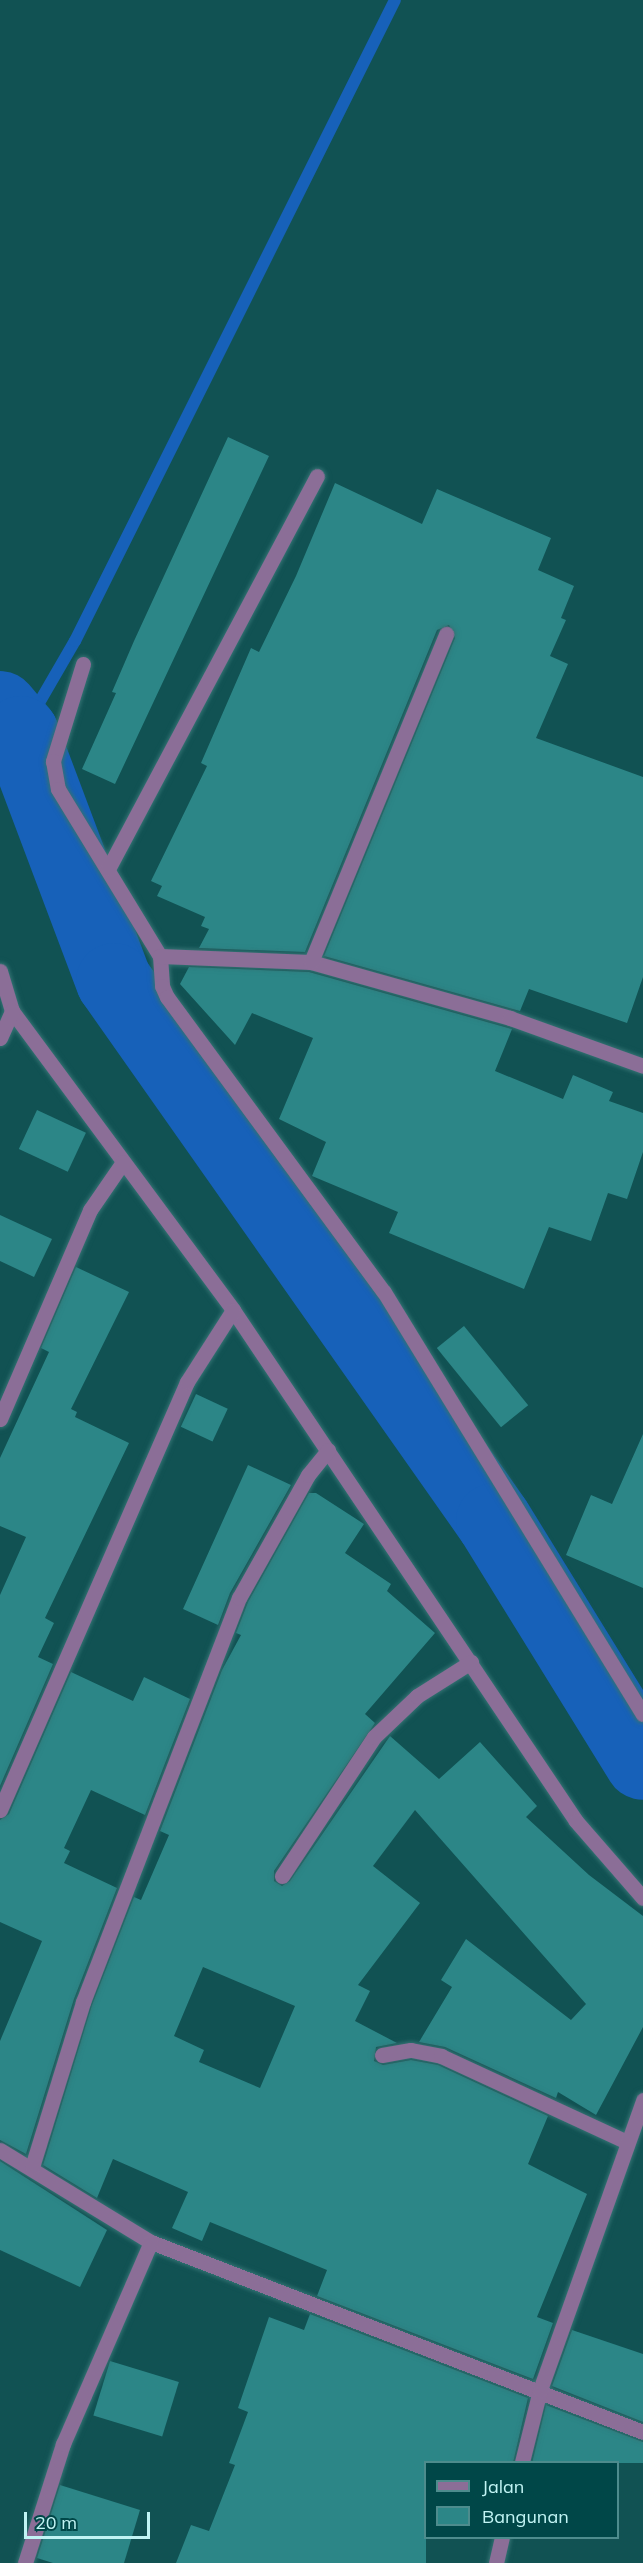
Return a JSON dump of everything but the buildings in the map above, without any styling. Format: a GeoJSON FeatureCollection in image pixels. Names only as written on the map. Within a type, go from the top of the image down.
{"type":"FeatureCollection","features":[{"type":"Feature","properties":{"kind":"street"},"geometry":{"type":"LineString","coordinates":[[108,869],[317,476]]}},
{"type":"Feature","properties":{"kind":"street"},"geometry":{"type":"LineString","coordinates":[[311,962],[446,634]]}},
{"type":"Feature","properties":{"kind":"street"},"geometry":{"type":"LineString","coordinates":[[83,664],[53,761],[58,789],[160,956],[160,973],[167,997],[384,1292],[643,1714]]}},
{"type":"Feature","properties":{"kind":"street"},"geometry":{"type":"LineString","coordinates":[[160,956],[311,962],[510,1018],[639,1065],[643,1048]]}},
{"type":"Feature","properties":{"kind":"street"},"geometry":{"type":"LineString","coordinates":[[0,970],[12,1011],[233,1310],[576,1821],[643,1898]]}},
{"type":"Feature","properties":{"kind":"street"},"geometry":{"type":"LineString","coordinates":[[0,1038],[12,1011]]}},
{"type":"Feature","properties":{"kind":"street"},"geometry":{"type":"LineString","coordinates":[[0,1419],[90,1210],[123,1162]]}},
{"type":"Feature","properties":{"kind":"street"},"geometry":{"type":"LineString","coordinates":[[0,1810],[187,1382],[233,1310]]}},
{"type":"Feature","properties":{"kind":"street"},"geometry":{"type":"LineString","coordinates":[[32,2167],[83,2002],[239,1598],[308,1475],[328,1450]]}},
{"type":"Feature","properties":{"kind":"street"},"geometry":{"type":"LineString","coordinates":[[282,1876],[374,1737],[417,1696],[471,1662]]}},
{"type":"Feature","properties":{"kind":"street"},"geometry":{"type":"LineString","coordinates":[[382,2055],[411,2050],[441,2056],[627,2142]]}},
{"type":"Feature","properties":{"kind":"street"},"geometry":{"type":"LineString","coordinates":[[522,2461],[540,2390],[643,2100]]}},
{"type":"Feature","properties":{"kind":"street"},"geometry":{"type":"LineString","coordinates":[[0,2150],[32,2167],[151,2242],[540,2390],[643,2432]]}},
{"type":"Feature","properties":{"kind":"street"},"geometry":{"type":"LineString","coordinates":[[25,2563],[63,2444],[151,2242]]}},
{"type":"Feature","properties":{"kind":"street"},"geometry":{"type":"LineString","coordinates":[[496,2563],[502,2539]]}},
{"type":"Feature","properties":{"kind":"waterway"},"geometry":{"type":"LineString","coordinates":[[21,734],[75,641],[395,0]]}},
{"type":"Feature","properties":{"kind":"waterway"},"geometry":{"type":"LineString","coordinates":[[0,709],[21,734],[114,981],[494,1521],[643,1762]]}}]}
